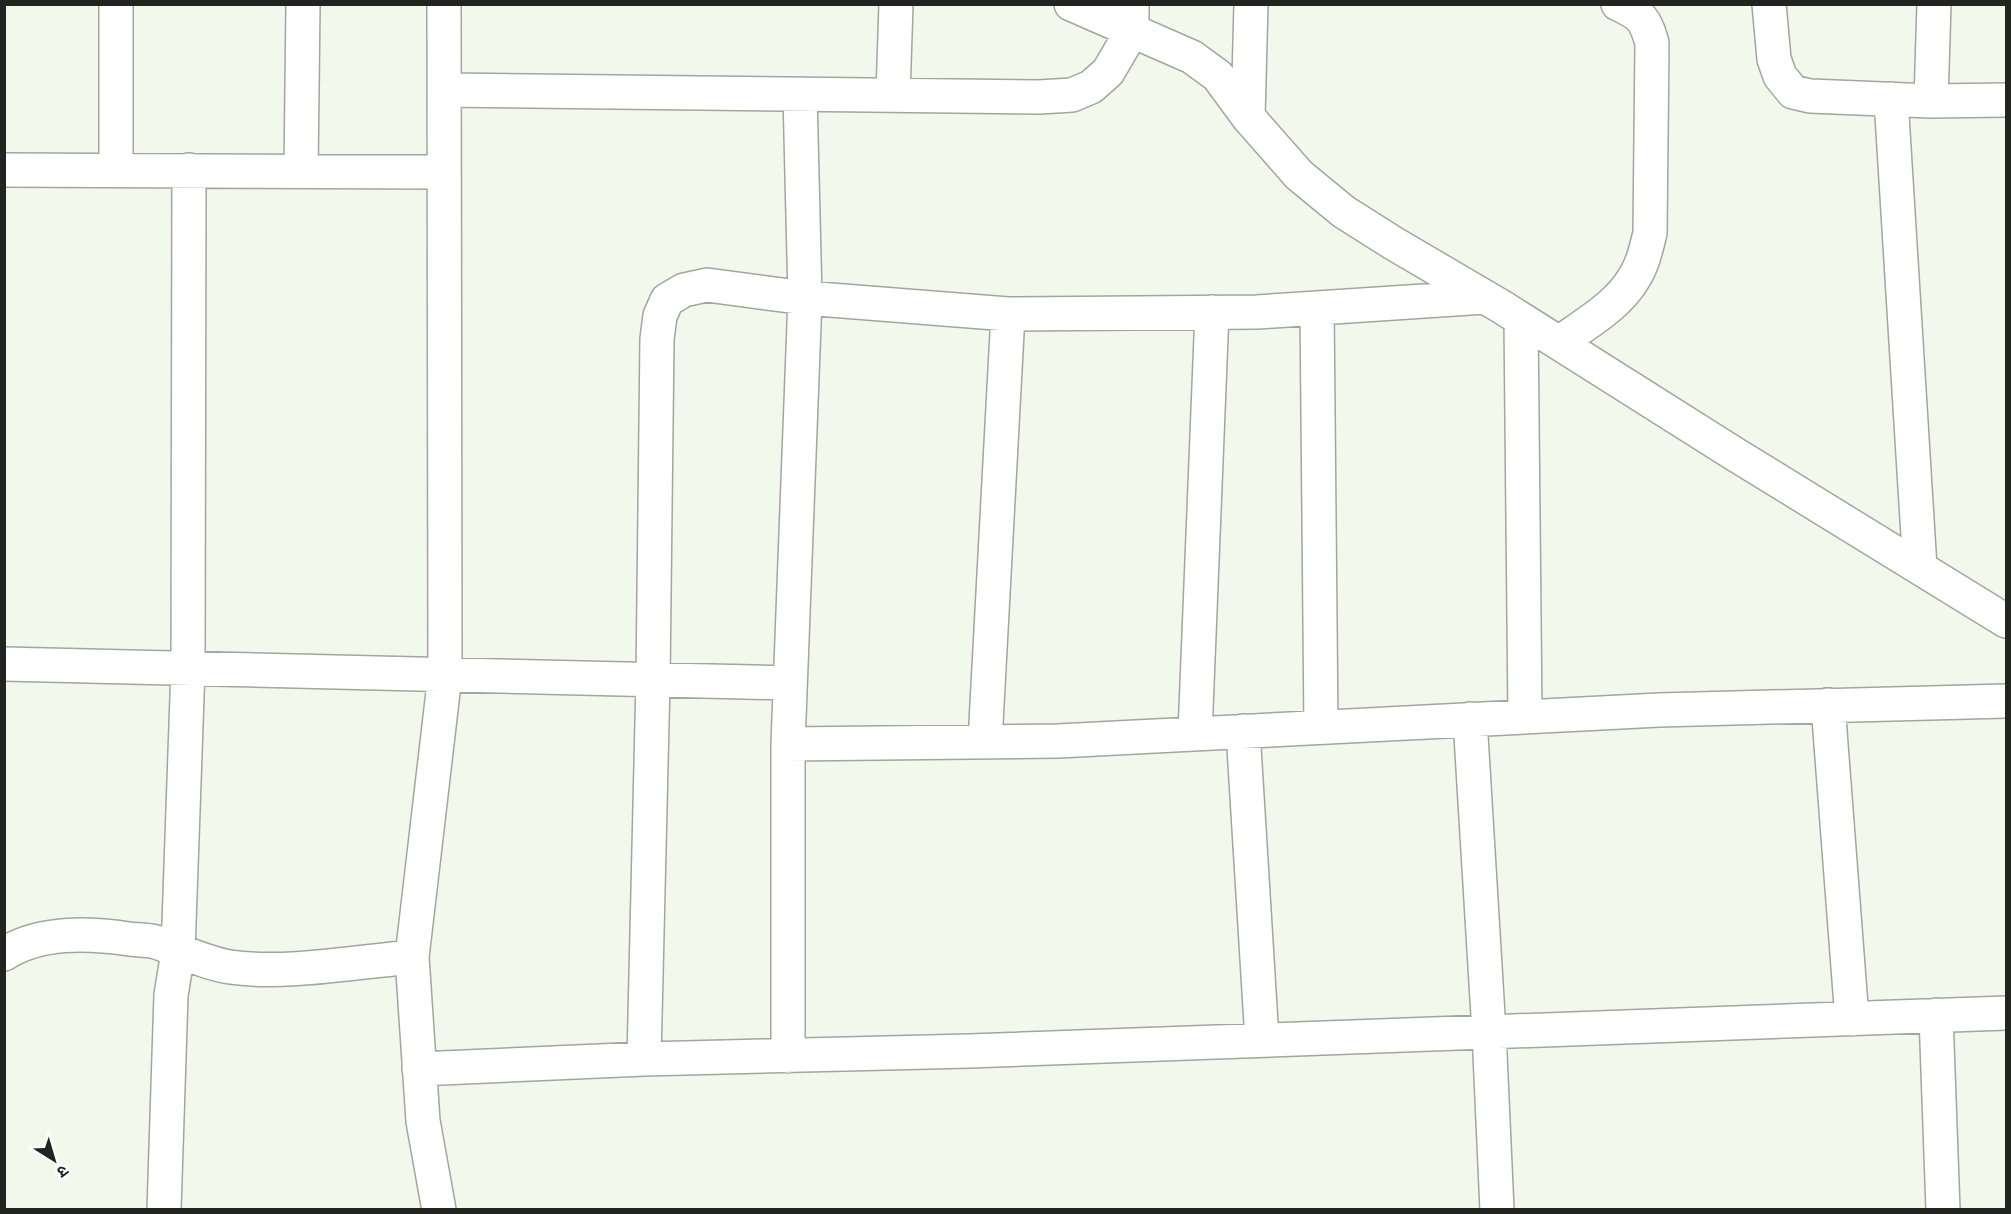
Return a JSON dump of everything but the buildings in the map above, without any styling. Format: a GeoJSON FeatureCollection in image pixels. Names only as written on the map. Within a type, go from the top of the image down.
{"type":"FeatureCollection","features":[{"type":"Feature","properties":{"kind":"street"},"geometry":{"type":"LineString","coordinates":[[116,4],[116,170]]}},
{"type":"Feature","properties":{"kind":"street"},"geometry":{"type":"LineString","coordinates":[[301,171],[303,4]]}},
{"type":"Feature","properties":{"kind":"street"},"geometry":{"type":"LineString","coordinates":[[439,1209],[423,1121],[412,957],[445,675],[444,4]]}},
{"type":"Feature","properties":{"kind":"street"},"geometry":{"type":"LineString","coordinates":[[893,95],[896,4]]}},
{"type":"Feature","properties":{"kind":"street"},"geometry":{"type":"LineString","coordinates":[[1071,4],[1132,18],[1218,76],[1248,117],[1299,175],[1344,212],[1521,319],[2007,621]]}},
{"type":"Feature","properties":{"kind":"street"},"geometry":{"type":"LineString","coordinates":[[1248,117],[1251,4]]}},
{"type":"Feature","properties":{"kind":"street"},"geometry":{"type":"LineString","coordinates":[[1559,343],[1616,301],[1634,279],[1644,257],[1650,233],[1652,43],[1646,24],[1633,11],[1618,4]]}},
{"type":"Feature","properties":{"kind":"street"},"geometry":{"type":"LineString","coordinates":[[1769,4],[1774,59],[1780,76],[1793,92],[1810,96],[1931,101],[2007,100]]}},
{"type":"Feature","properties":{"kind":"street"},"geometry":{"type":"LineString","coordinates":[[1931,101],[1934,4]]}},
{"type":"Feature","properties":{"kind":"street"},"geometry":{"type":"LineString","coordinates":[[444,90],[1039,97],[1072,95],[1090,87],[1108,72],[1132,18]]}},
{"type":"Feature","properties":{"kind":"street"},"geometry":{"type":"LineString","coordinates":[[789,1056],[788,744],[805,298],[800,94]]}},
{"type":"Feature","properties":{"kind":"street"},"geometry":{"type":"LineString","coordinates":[[1891,99],[1920,568]]}},
{"type":"Feature","properties":{"kind":"street"},"geometry":{"type":"LineString","coordinates":[[4,170],[444,172]]}},
{"type":"Feature","properties":{"kind":"street"},"geometry":{"type":"LineString","coordinates":[[164,1209],[171,995],[178,951],[188,668],[189,170]]}},
{"type":"Feature","properties":{"kind":"street"},"geometry":{"type":"LineString","coordinates":[[644,1059],[653,680],[657,339],[660,316],[667,300],[684,290],[707,285],[805,298],[1008,314],[1257,312],[1485,297]]}},
{"type":"Feature","properties":{"kind":"street"},"geometry":{"type":"LineString","coordinates":[[1317,308],[1321,727]]}},
{"type":"Feature","properties":{"kind":"street"},"geometry":{"type":"LineString","coordinates":[[1195,734],[1212,312]]}},
{"type":"Feature","properties":{"kind":"street"},"geometry":{"type":"LineString","coordinates":[[985,742],[1008,314]]}},
{"type":"Feature","properties":{"kind":"street"},"geometry":{"type":"LineString","coordinates":[[1521,319],[1525,717]]}},
{"type":"Feature","properties":{"kind":"street"},"geometry":{"type":"LineString","coordinates":[[4,664],[790,683]]}},
{"type":"Feature","properties":{"kind":"street"},"geometry":{"type":"LineString","coordinates":[[788,744],[1058,741],[1659,710],[2007,701]]}},
{"type":"Feature","properties":{"kind":"street"},"geometry":{"type":"LineString","coordinates":[[1828,705],[1852,1018]]}},
{"type":"Feature","properties":{"kind":"street"},"geometry":{"type":"LineString","coordinates":[[1470,719],[1497,1209]]}},
{"type":"Feature","properties":{"kind":"street"},"geometry":{"type":"LineString","coordinates":[[1243,731],[1262,1040]]}},
{"type":"Feature","properties":{"kind":"street"},"geometry":{"type":"LineString","coordinates":[[4,954],[16,946],[45,938],[97,934],[154,942],[230,967],[283,969],[412,957]]}},
{"type":"Feature","properties":{"kind":"street"},"geometry":{"type":"LineString","coordinates":[[419,1069],[644,1059],[789,1056],[2007,1013]]}},
{"type":"Feature","properties":{"kind":"street"},"geometry":{"type":"LineString","coordinates":[[1936,1015],[1943,1209]]}}]}
